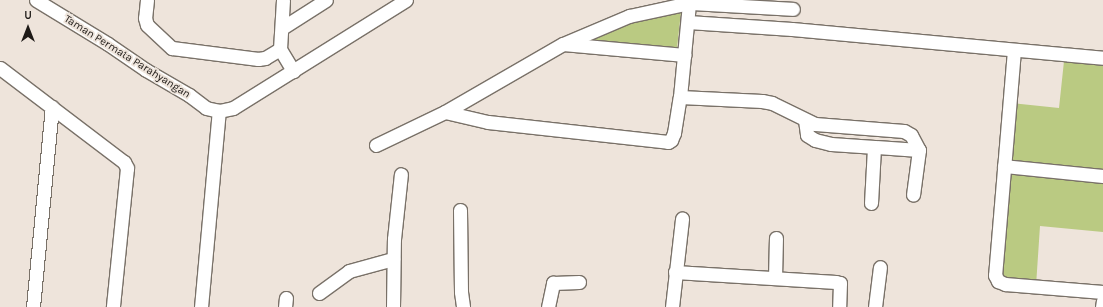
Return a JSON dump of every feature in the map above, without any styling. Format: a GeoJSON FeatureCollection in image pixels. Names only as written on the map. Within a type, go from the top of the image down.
{"type":"FeatureCollection","features":[{"type":"Feature","properties":{"kind":"street","name":"Taman Permata Parahyangan"},"geometry":{"type":"LineString","coordinates":[[36,0],[108,44],[146,70],[189,95],[206,108],[218,111]]}},
{"type":"Feature","properties":{"kind":"street"},"geometry":{"type":"LineString","coordinates":[[147,0],[145,18],[147,25],[172,48],[258,59],[265,58],[280,49]]}},
{"type":"Feature","properties":{"kind":"street"},"geometry":{"type":"LineString","coordinates":[[283,0],[280,49],[293,71]]}},
{"type":"Feature","properties":{"kind":"street"},"geometry":{"type":"LineString","coordinates":[[201,307],[218,111],[233,108],[406,0]]}},
{"type":"Feature","properties":{"kind":"street"},"geometry":{"type":"LineString","coordinates":[[282,28],[317,2]]}},
{"type":"Feature","properties":{"kind":"street"},"geometry":{"type":"LineString","coordinates":[[445,112],[488,122],[668,142],[671,140],[674,133],[680,98],[689,3]]}},
{"type":"Feature","properties":{"kind":"street"},"geometry":{"type":"LineString","coordinates":[[376,145],[445,112],[563,44],[629,16],[689,3],[794,4],[792,29]]}},
{"type":"Feature","properties":{"kind":"street"},"geometry":{"type":"LineString","coordinates":[[688,22],[792,29],[1103,58]]}},
{"type":"Feature","properties":{"kind":"street"},"geometry":{"type":"LineString","coordinates":[[563,44],[684,55]]}},
{"type":"Feature","properties":{"kind":"street"},"geometry":{"type":"LineString","coordinates":[[1014,50],[995,275],[998,281],[1005,284],[1103,292]]}},
{"type":"Feature","properties":{"kind":"street"},"geometry":{"type":"LineString","coordinates":[[0,68],[124,162],[127,168],[113,307]]}},
{"type":"Feature","properties":{"kind":"street"},"geometry":{"type":"LineString","coordinates":[[680,98],[762,101],[772,103],[805,120],[825,126],[904,131],[911,135],[919,150],[913,195]]}},
{"type":"Feature","properties":{"kind":"street"},"geometry":{"type":"LineString","coordinates":[[32,307],[52,107]]}},
{"type":"Feature","properties":{"kind":"street"},"geometry":{"type":"LineString","coordinates":[[805,120],[807,135],[815,140],[831,144],[919,150]]}},
{"type":"Feature","properties":{"kind":"street"},"geometry":{"type":"LineString","coordinates":[[871,203],[874,147]]}},
{"type":"Feature","properties":{"kind":"street"},"geometry":{"type":"LineString","coordinates":[[1004,166],[1103,176]]}},
{"type":"Feature","properties":{"kind":"street"},"geometry":{"type":"LineString","coordinates":[[393,307],[393,259],[401,174]]}},
{"type":"Feature","properties":{"kind":"street"},"geometry":{"type":"LineString","coordinates":[[460,210],[462,307]]}},
{"type":"Feature","properties":{"kind":"street"},"geometry":{"type":"LineString","coordinates":[[672,307],[682,219]]}},
{"type":"Feature","properties":{"kind":"street"},"geometry":{"type":"LineString","coordinates":[[775,278],[776,238]]}},
{"type":"Feature","properties":{"kind":"street"},"geometry":{"type":"LineString","coordinates":[[319,293],[349,271],[393,259]]}},
{"type":"Feature","properties":{"kind":"street"},"geometry":{"type":"LineString","coordinates":[[876,307],[880,267]]}},
{"type":"Feature","properties":{"kind":"street"},"geometry":{"type":"LineString","coordinates":[[675,272],[840,283],[839,307]]}},
{"type":"Feature","properties":{"kind":"street"},"geometry":{"type":"LineString","coordinates":[[548,307],[553,283],[579,282]]}},
{"type":"Feature","properties":{"kind":"street"},"geometry":{"type":"LineString","coordinates":[[1102,307],[1103,301]]}},
{"type":"Feature","properties":{"kind":"green space"},"geometry":{"type":"Polygon","coordinates":[[[680,10],[677,48],[583,40],[608,27],[680,10]]]}},
{"type":"Feature","properties":{"kind":"green space"},"geometry":{"type":"Polygon","coordinates":[[[1064,61],[1103,64],[1103,232],[1040,226],[1036,286],[998,281],[1010,103],[1059,108],[1064,61]]]}}]}
